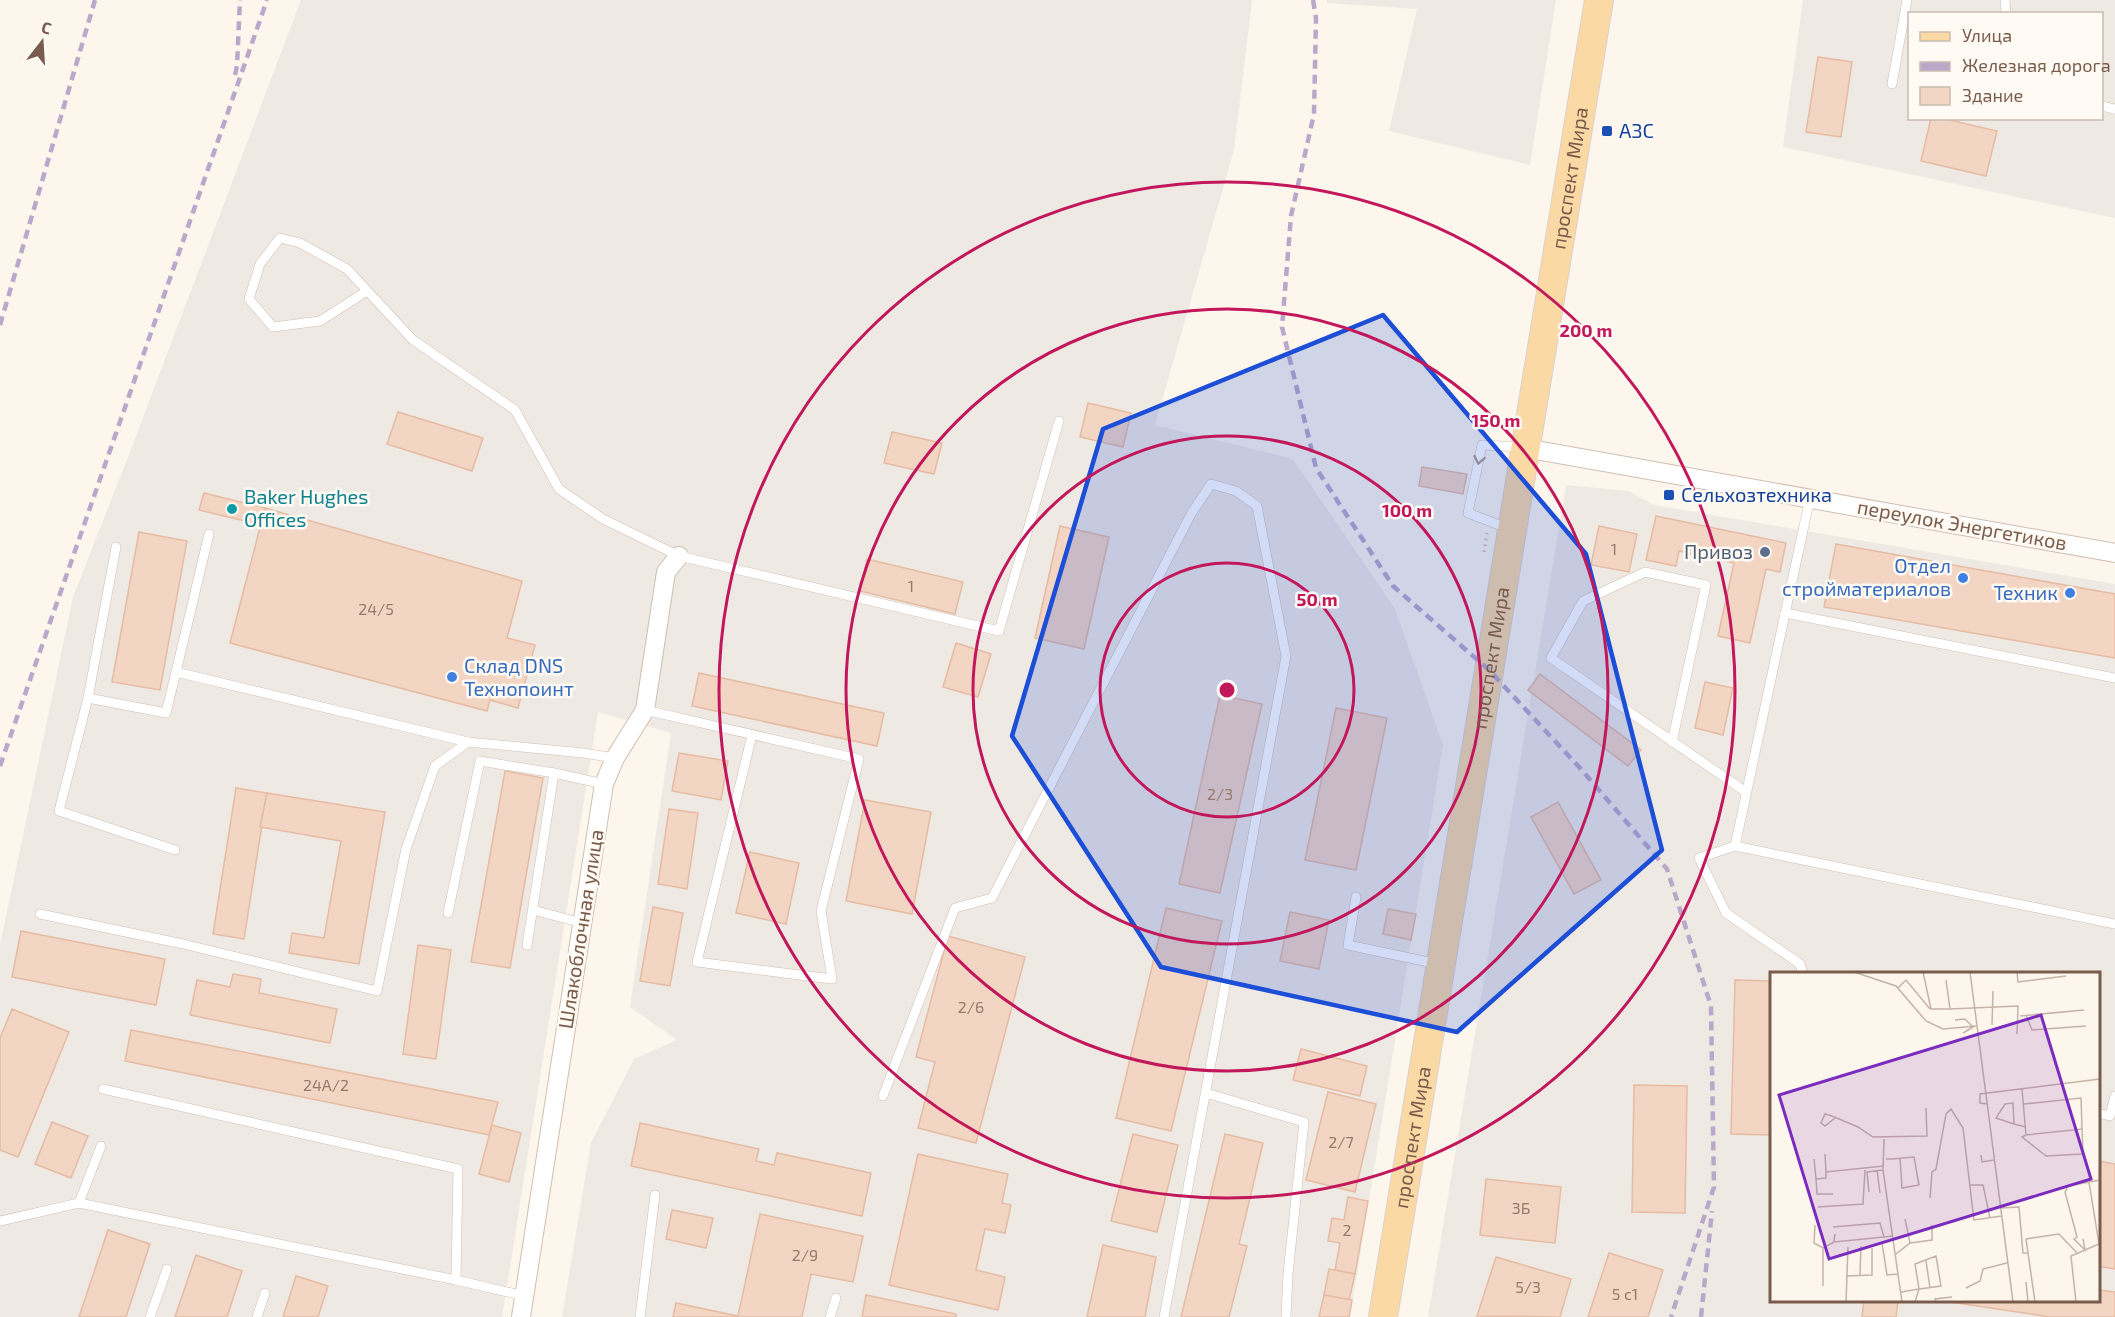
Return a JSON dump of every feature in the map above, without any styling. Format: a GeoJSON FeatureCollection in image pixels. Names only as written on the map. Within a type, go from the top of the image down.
{"type":"FeatureCollection","features":[{"type":"Feature","properties":{"kind":"main road","name":"проспект Мира"},"geometry":{"type":"LineString","coordinates":[[1383,1317],[1441,964],[1500,525],[1525,447],[1599,0]]}},
{"type":"Feature","properties":{"kind":"street","name":"переулок Энергетиков"},"geometry":{"type":"LineString","coordinates":[[1525,447],[2115,553]]}},
{"type":"Feature","properties":{"kind":"street","name":"Шлакоблочная улица"},"geometry":{"type":"LineString","coordinates":[[521,1317],[604,784],[615,758],[645,710],[666,572],[679,556]]}},
{"type":"Feature","properties":{"kind":"lane"},"geometry":{"type":"LineString","coordinates":[[1892,84],[1907,0]]}},
{"type":"Feature","properties":{"kind":"lane"},"geometry":{"type":"LineString","coordinates":[[367,291],[320,321],[273,327],[249,300],[260,264],[280,238],[300,243],[347,269],[413,340],[515,410],[559,489],[603,519],[679,556],[999,631],[1059,421]]}},
{"type":"Feature","properties":{"kind":"lane"},"geometry":{"type":"LineString","coordinates":[[1500,525],[1468,513],[1482,445],[1525,447]]}},
{"type":"Feature","properties":{"kind":"lane"},"geometry":{"type":"LineString","coordinates":[[883,1096],[954,908],[992,898],[1191,514],[1211,483],[1236,491],[1257,506],[1286,656],[1164,1317]]}},
{"type":"Feature","properties":{"kind":"lane"},"geometry":{"type":"LineString","coordinates":[[1735,846],[1810,498]]}},
{"type":"Feature","properties":{"kind":"lane"},"geometry":{"type":"LineString","coordinates":[[88,698],[166,713],[209,534]]}},
{"type":"Feature","properties":{"kind":"lane"},"geometry":{"type":"LineString","coordinates":[[116,547],[88,698],[59,811],[175,850]]}},
{"type":"Feature","properties":{"kind":"lane"},"geometry":{"type":"LineString","coordinates":[[1672,742],[1706,585],[1645,572],[1583,601],[1551,658],[1672,742],[1746,792]]}},
{"type":"Feature","properties":{"kind":"lane"},"geometry":{"type":"LineString","coordinates":[[1785,613],[2115,678]]}},
{"type":"Feature","properties":{"kind":"lane"},"geometry":{"type":"LineString","coordinates":[[177,672],[468,742],[615,758]]}},
{"type":"Feature","properties":{"kind":"lane"},"geometry":{"type":"LineString","coordinates":[[645,710],[859,759],[820,911],[832,979],[697,962],[752,735]]}},
{"type":"Feature","properties":{"kind":"lane"},"geometry":{"type":"LineString","coordinates":[[40,914],[183,944],[377,990],[406,849],[435,766],[468,742]]}},
{"type":"Feature","properties":{"kind":"lane"},"geometry":{"type":"LineString","coordinates":[[448,913],[480,761],[604,784]]}},
{"type":"Feature","properties":{"kind":"lane"},"geometry":{"type":"LineString","coordinates":[[527,945],[554,773]]}},
{"type":"Feature","properties":{"kind":"lane"},"geometry":{"type":"LineString","coordinates":[[1802,972],[1800,964],[1726,913],[1699,858],[1735,846],[2115,924]]}},
{"type":"Feature","properties":{"kind":"lane"},"geometry":{"type":"LineString","coordinates":[[1356,897],[1348,945],[1441,964]]}},
{"type":"Feature","properties":{"kind":"lane"},"geometry":{"type":"LineString","coordinates":[[533,910],[582,923]]}},
{"type":"Feature","properties":{"kind":"lane"},"geometry":{"type":"LineString","coordinates":[[103,1089],[458,1169],[456,1280]]}},
{"type":"Feature","properties":{"kind":"lane"},"geometry":{"type":"LineString","coordinates":[[1206,1093],[1304,1122],[1288,1274],[1286,1317]]}},
{"type":"Feature","properties":{"kind":"lane"},"geometry":{"type":"LineString","coordinates":[[2100,1114],[2110,1116],[2115,1096]]}},
{"type":"Feature","properties":{"kind":"lane"},"geometry":{"type":"LineString","coordinates":[[79,1203],[101,1146]]}},
{"type":"Feature","properties":{"kind":"lane"},"geometry":{"type":"LineString","coordinates":[[640,1317],[656,1195]]}},
{"type":"Feature","properties":{"kind":"lane"},"geometry":{"type":"LineString","coordinates":[[0,1221],[79,1203],[525,1296]]}},
{"type":"Feature","properties":{"kind":"lane"},"geometry":{"type":"LineString","coordinates":[[150,1317],[167,1269]]}},
{"type":"Feature","properties":{"kind":"lane"},"geometry":{"type":"LineString","coordinates":[[257,1317],[265,1293]]}},
{"type":"Feature","properties":{"kind":"lane"},"geometry":{"type":"LineString","coordinates":[[830,1317],[836,1298]]}},
{"type":"Feature","properties":{"kind":"path"},"geometry":{"type":"LineString","coordinates":[[1484,552],[1500,525]]}},
{"type":"Feature","properties":{"kind":"highlighted area"},"geometry":{"type":"Polygon","coordinates":[[[1383,315],[1586,554],[1662,850],[1457,1032],[1161,967],[1012,736],[1103,429],[1383,315]]]}},
{"type":"Feature","properties":{"kind":"shaded area"},"geometry":{"type":"Polygon","coordinates":[[[301,0],[1252,0],[1234,150],[1155,425],[1293,459],[1395,609],[1443,745],[1350,1317],[562,1317],[591,1143],[634,1059],[677,1040],[630,1007],[671,733],[598,712],[502,1317],[0,1317],[0,945],[73,597],[301,0]]]}},
{"type":"Feature","properties":{"kind":"shaded area"},"geometry":{"type":"Polygon","coordinates":[[[1327,0],[1556,0],[1530,165],[1389,131],[1417,9],[1327,3],[1327,0]]]}},
{"type":"Feature","properties":{"kind":"shaded area"},"geometry":{"type":"Polygon","coordinates":[[[1803,0],[2115,0],[2115,218],[1783,147],[1803,0]]]}},
{"type":"Feature","properties":{"kind":"shaded area"},"geometry":{"type":"Polygon","coordinates":[[[1566,485],[1628,491],[1654,505],[2115,584],[2115,1317],[1428,1317],[1566,485]]]}},
{"type":"Feature","properties":{"kind":"building"},"geometry":{"type":"Polygon","coordinates":[[[1818,57],[1852,62],[1841,137],[1806,132],[1818,57]]]}},
{"type":"Feature","properties":{"kind":"building"},"geometry":{"type":"Polygon","coordinates":[[[1931,120],[1950,120],[1997,131],[1986,176],[1921,161],[1931,120]]]}},
{"type":"Feature","properties":{"kind":"building"},"geometry":{"type":"Polygon","coordinates":[[[1088,403],[1131,413],[1123,447],[1080,437],[1088,403]]]}},
{"type":"Feature","properties":{"kind":"building"},"geometry":{"type":"Polygon","coordinates":[[[398,412],[483,438],[472,471],[387,444],[398,412]]]}},
{"type":"Feature","properties":{"kind":"building"},"geometry":{"type":"Polygon","coordinates":[[[892,432],[942,443],[934,474],[884,463],[892,432]]]}},
{"type":"Feature","properties":{"kind":"building"},"geometry":{"type":"Polygon","coordinates":[[[1422,467],[1467,474],[1463,494],[1419,486],[1422,467]]]}},
{"type":"Feature","properties":{"kind":"building","name":"Baker Hughes Offices"},"geometry":{"type":"Polygon","coordinates":[[[204,493],[265,508],[261,525],[199,510],[204,493]]]}},
{"type":"Feature","properties":{"kind":"building"},"geometry":{"type":"Polygon","coordinates":[[[265,508],[522,581],[507,638],[535,645],[518,708],[490,700],[487,711],[230,643],[265,508]]]}},
{"type":"Feature","properties":{"kind":"building"},"geometry":{"type":"Polygon","coordinates":[[[1656,516],[1786,543],[1780,572],[1766,569],[1750,643],[1718,636],[1734,563],[1679,551],[1676,566],[1646,560],[1656,516]]]}},
{"type":"Feature","properties":{"kind":"building"},"geometry":{"type":"Polygon","coordinates":[[[1060,526],[1109,537],[1084,649],[1035,638],[1060,526]]]}},
{"type":"Feature","properties":{"kind":"building"},"geometry":{"type":"Polygon","coordinates":[[[1599,526],[1637,534],[1629,572],[1591,565],[1599,526]]]}},
{"type":"Feature","properties":{"kind":"building"},"geometry":{"type":"Polygon","coordinates":[[[139,532],[187,541],[160,690],[112,682],[139,532]]]}},
{"type":"Feature","properties":{"kind":"building"},"geometry":{"type":"Polygon","coordinates":[[[1836,544],[2115,594],[2115,658],[1824,607],[1836,544]]]}},
{"type":"Feature","properties":{"kind":"building"},"geometry":{"type":"Polygon","coordinates":[[[867,559],[963,582],[955,614],[860,591],[867,559]]]}},
{"type":"Feature","properties":{"kind":"building"},"geometry":{"type":"Polygon","coordinates":[[[956,643],[991,654],[978,697],[943,687],[956,643]]]}},
{"type":"Feature","properties":{"kind":"building"},"geometry":{"type":"Polygon","coordinates":[[[699,673],[884,713],[877,746],[692,706],[699,673]]]}},
{"type":"Feature","properties":{"kind":"building"},"geometry":{"type":"Polygon","coordinates":[[[1540,674],[1641,750],[1628,766],[1528,690],[1540,674]]]}},
{"type":"Feature","properties":{"kind":"building"},"geometry":{"type":"Polygon","coordinates":[[[1705,682],[1733,688],[1723,735],[1695,728],[1705,682]]]}},
{"type":"Feature","properties":{"kind":"building"},"geometry":{"type":"Polygon","coordinates":[[[1220,695],[1262,704],[1220,893],[1179,884],[1220,695]]]}},
{"type":"Feature","properties":{"kind":"building"},"geometry":{"type":"Polygon","coordinates":[[[1336,708],[1387,718],[1356,870],[1305,860],[1336,708]]]}},
{"type":"Feature","properties":{"kind":"building"},"geometry":{"type":"Polygon","coordinates":[[[679,753],[728,761],[721,800],[672,791],[679,753]]]}},
{"type":"Feature","properties":{"kind":"building"},"geometry":{"type":"Polygon","coordinates":[[[505,771],[543,778],[510,968],[471,962],[505,771]]]}},
{"type":"Feature","properties":{"kind":"building"},"geometry":{"type":"Polygon","coordinates":[[[236,788],[267,793],[244,939],[213,934],[236,788]]]}},
{"type":"Feature","properties":{"kind":"building"},"geometry":{"type":"Polygon","coordinates":[[[267,793],[385,812],[359,964],[289,953],[292,933],[324,938],[341,841],[260,827],[267,793]]]}},
{"type":"Feature","properties":{"kind":"building"},"geometry":{"type":"Polygon","coordinates":[[[865,800],[931,812],[912,914],[846,901],[865,800]]]}},
{"type":"Feature","properties":{"kind":"building"},"geometry":{"type":"Polygon","coordinates":[[[1558,802],[1601,880],[1574,894],[1531,817],[1558,802]]]}},
{"type":"Feature","properties":{"kind":"building"},"geometry":{"type":"Polygon","coordinates":[[[669,809],[698,813],[687,889],[658,884],[669,809]]]}},
{"type":"Feature","properties":{"kind":"building"},"geometry":{"type":"Polygon","coordinates":[[[750,852],[799,863],[786,924],[736,913],[750,852]]]}},
{"type":"Feature","properties":{"kind":"building"},"geometry":{"type":"Polygon","coordinates":[[[653,907],[683,913],[670,986],[640,981],[653,907]]]}},
{"type":"Feature","properties":{"kind":"building"},"geometry":{"type":"Polygon","coordinates":[[[1166,908],[1222,921],[1171,1131],[1116,1118],[1166,908]]]}},
{"type":"Feature","properties":{"kind":"building"},"geometry":{"type":"Polygon","coordinates":[[[1388,909],[1416,914],[1411,940],[1383,934],[1388,909]]]}},
{"type":"Feature","properties":{"kind":"building"},"geometry":{"type":"Polygon","coordinates":[[[1290,912],[1329,920],[1319,969],[1280,961],[1290,912]]]}},
{"type":"Feature","properties":{"kind":"building"},"geometry":{"type":"Polygon","coordinates":[[[21,931],[165,959],[156,1005],[12,977],[21,931]]]}},
{"type":"Feature","properties":{"kind":"building"},"geometry":{"type":"Polygon","coordinates":[[[948,936],[1025,957],[976,1143],[918,1128],[935,1062],[916,1057],[948,936]]]}},
{"type":"Feature","properties":{"kind":"building"},"geometry":{"type":"Polygon","coordinates":[[[418,945],[451,950],[436,1059],[403,1054],[418,945]]]}},
{"type":"Feature","properties":{"kind":"building"},"geometry":{"type":"Polygon","coordinates":[[[233,974],[261,979],[259,993],[337,1009],[330,1043],[190,1015],[197,980],[230,987],[233,974]]]}},
{"type":"Feature","properties":{"kind":"building"},"geometry":{"type":"Polygon","coordinates":[[[1735,980],[1770,981],[1770,1135],[1731,1134],[1735,980]]]}},
{"type":"Feature","properties":{"kind":"building"},"geometry":{"type":"Polygon","coordinates":[[[12,1009],[69,1032],[18,1157],[0,1150],[0,1038],[12,1009]]]}},
{"type":"Feature","properties":{"kind":"building"},"geometry":{"type":"Polygon","coordinates":[[[131,1030],[498,1102],[489,1135],[125,1061],[131,1030]]]}},
{"type":"Feature","properties":{"kind":"building"},"geometry":{"type":"Polygon","coordinates":[[[1301,1049],[1367,1066],[1360,1096],[1293,1080],[1301,1049]]]}},
{"type":"Feature","properties":{"kind":"building"},"geometry":{"type":"Polygon","coordinates":[[[1634,1085],[1687,1086],[1685,1213],[1632,1212],[1634,1085]]]}},
{"type":"Feature","properties":{"kind":"building"},"geometry":{"type":"Polygon","coordinates":[[[1328,1092],[1376,1104],[1355,1192],[1306,1180],[1328,1092]]]}},
{"type":"Feature","properties":{"kind":"building"},"geometry":{"type":"Polygon","coordinates":[[[52,1122],[88,1136],[71,1178],[35,1164],[52,1122]]]}},
{"type":"Feature","properties":{"kind":"building"},"geometry":{"type":"Polygon","coordinates":[[[640,1123],[759,1149],[756,1161],[774,1165],[777,1153],[871,1173],[862,1216],[631,1166],[640,1123]]]}},
{"type":"Feature","properties":{"kind":"building"},"geometry":{"type":"Polygon","coordinates":[[[492,1125],[521,1133],[509,1182],[479,1174],[492,1125]]]}},
{"type":"Feature","properties":{"kind":"building"},"geometry":{"type":"Polygon","coordinates":[[[1133,1134],[1178,1145],[1157,1232],[1111,1221],[1133,1134]]]}},
{"type":"Feature","properties":{"kind":"building"},"geometry":{"type":"Polygon","coordinates":[[[1225,1134],[1263,1143],[1239,1244],[1247,1246],[1229,1317],[1181,1317],[1225,1134]]]}},
{"type":"Feature","properties":{"kind":"building"},"geometry":{"type":"Polygon","coordinates":[[[918,1154],[1008,1174],[1002,1203],[1011,1205],[1005,1233],[985,1229],[976,1270],[1005,1277],[998,1310],[889,1285],[918,1154]]]}},
{"type":"Feature","properties":{"kind":"building"},"geometry":{"type":"Polygon","coordinates":[[[2100,1161],[2115,1164],[2115,1269],[2100,1266],[2100,1161]]]}},
{"type":"Feature","properties":{"kind":"building"},"geometry":{"type":"Polygon","coordinates":[[[1486,1179],[1561,1187],[1555,1243],[1480,1235],[1486,1179]]]}},
{"type":"Feature","properties":{"kind":"building"},"geometry":{"type":"Polygon","coordinates":[[[1348,1197],[1368,1201],[1355,1274],[1335,1270],[1340,1243],[1328,1241],[1332,1218],[1344,1220],[1348,1197]]]}},
{"type":"Feature","properties":{"kind":"building"},"geometry":{"type":"Polygon","coordinates":[[[672,1210],[713,1218],[706,1248],[666,1239],[672,1210]]]}},
{"type":"Feature","properties":{"kind":"building"},"geometry":{"type":"Polygon","coordinates":[[[760,1214],[863,1236],[853,1282],[811,1274],[802,1317],[673,1317],[676,1303],[738,1316],[760,1214]]]}},
{"type":"Feature","properties":{"kind":"building"},"geometry":{"type":"Polygon","coordinates":[[[108,1230],[150,1244],[126,1317],[79,1317],[108,1230]]]}},
{"type":"Feature","properties":{"kind":"building"},"geometry":{"type":"Polygon","coordinates":[[[1103,1245],[1156,1257],[1145,1317],[1087,1317],[1103,1245]]]}},
{"type":"Feature","properties":{"kind":"building"},"geometry":{"type":"Polygon","coordinates":[[[1609,1253],[1663,1270],[1648,1317],[1588,1317],[1609,1253]]]}},
{"type":"Feature","properties":{"kind":"building"},"geometry":{"type":"Polygon","coordinates":[[[196,1255],[242,1271],[227,1317],[175,1317],[196,1255]]]}},
{"type":"Feature","properties":{"kind":"building"},"geometry":{"type":"Polygon","coordinates":[[[1496,1257],[1571,1279],[1560,1317],[1477,1316],[1496,1257]]]}},
{"type":"Feature","properties":{"kind":"building"},"geometry":{"type":"Polygon","coordinates":[[[1329,1269],[1355,1274],[1349,1300],[1324,1295],[1329,1269]]]}},
{"type":"Feature","properties":{"kind":"building"},"geometry":{"type":"Polygon","coordinates":[[[296,1276],[328,1286],[318,1317],[283,1317],[296,1276]]]}},
{"type":"Feature","properties":{"kind":"building"},"geometry":{"type":"Polygon","coordinates":[[[2100,1290],[2115,1292],[2115,1317],[2050,1317],[1950,1302],[2100,1302],[2100,1290]]]}},
{"type":"Feature","properties":{"kind":"building"},"geometry":{"type":"Polygon","coordinates":[[[866,1295],[956,1314],[956,1317],[862,1317],[866,1295]]]}},
{"type":"Feature","properties":{"kind":"building"},"geometry":{"type":"Polygon","coordinates":[[[1324,1295],[1352,1300],[1349,1317],[1319,1317],[1324,1295]]]}},
{"type":"Feature","properties":{"kind":"building"},"geometry":{"type":"Polygon","coordinates":[[[1864,1302],[1898,1302],[1896,1317],[1862,1317],[1864,1302]]]}},
{"type":"Feature","properties":{"kind":"railway"},"geometry":{"type":"LineString","coordinates":[[0,325],[95,0]]}},
{"type":"Feature","properties":{"kind":"railway"},"geometry":{"type":"LineString","coordinates":[[235,75],[240,0]]}},
{"type":"Feature","properties":{"kind":"railway"},"geometry":{"type":"LineString","coordinates":[[0,766],[267,0]]}},
{"type":"Feature","properties":{"kind":"railway"},"geometry":{"type":"LineString","coordinates":[[1313,0],[1316,18],[1314,114],[1291,216],[1282,327],[1316,468],[1393,586],[1489,670],[1580,768],[1667,869],[1711,1006],[1714,1187],[1671,1317]]}},
{"type":"Feature","properties":{"kind":"railway"},"geometry":{"type":"LineString","coordinates":[[1701,1317],[1712,1211]]}},
{"type":"Feature","properties":{"kind":"place","name":"АЗС"},"geometry":{"type":"Point","coordinates":[1607,131]}},
{"type":"Feature","properties":{"kind":"place","name":"Сельхозтехника"},"geometry":{"type":"Point","coordinates":[1669,495]}},
{"type":"Feature","properties":{"kind":"place","name":"Baker Hughes Offices"},"geometry":{"type":"Point","coordinates":[232,509]}},
{"type":"Feature","properties":{"kind":"place","name":"Привоз"},"geometry":{"type":"Point","coordinates":[1765,552]}},
{"type":"Feature","properties":{"kind":"place","name":"Отдел стройматериалов"},"geometry":{"type":"Point","coordinates":[1963,578]}},
{"type":"Feature","properties":{"kind":"place","name":"Техник"},"geometry":{"type":"Point","coordinates":[2070,593]}},
{"type":"Feature","properties":{"kind":"place","name":"Склад DNS Технопоинт"},"geometry":{"type":"Point","coordinates":[452,677]}}]}
